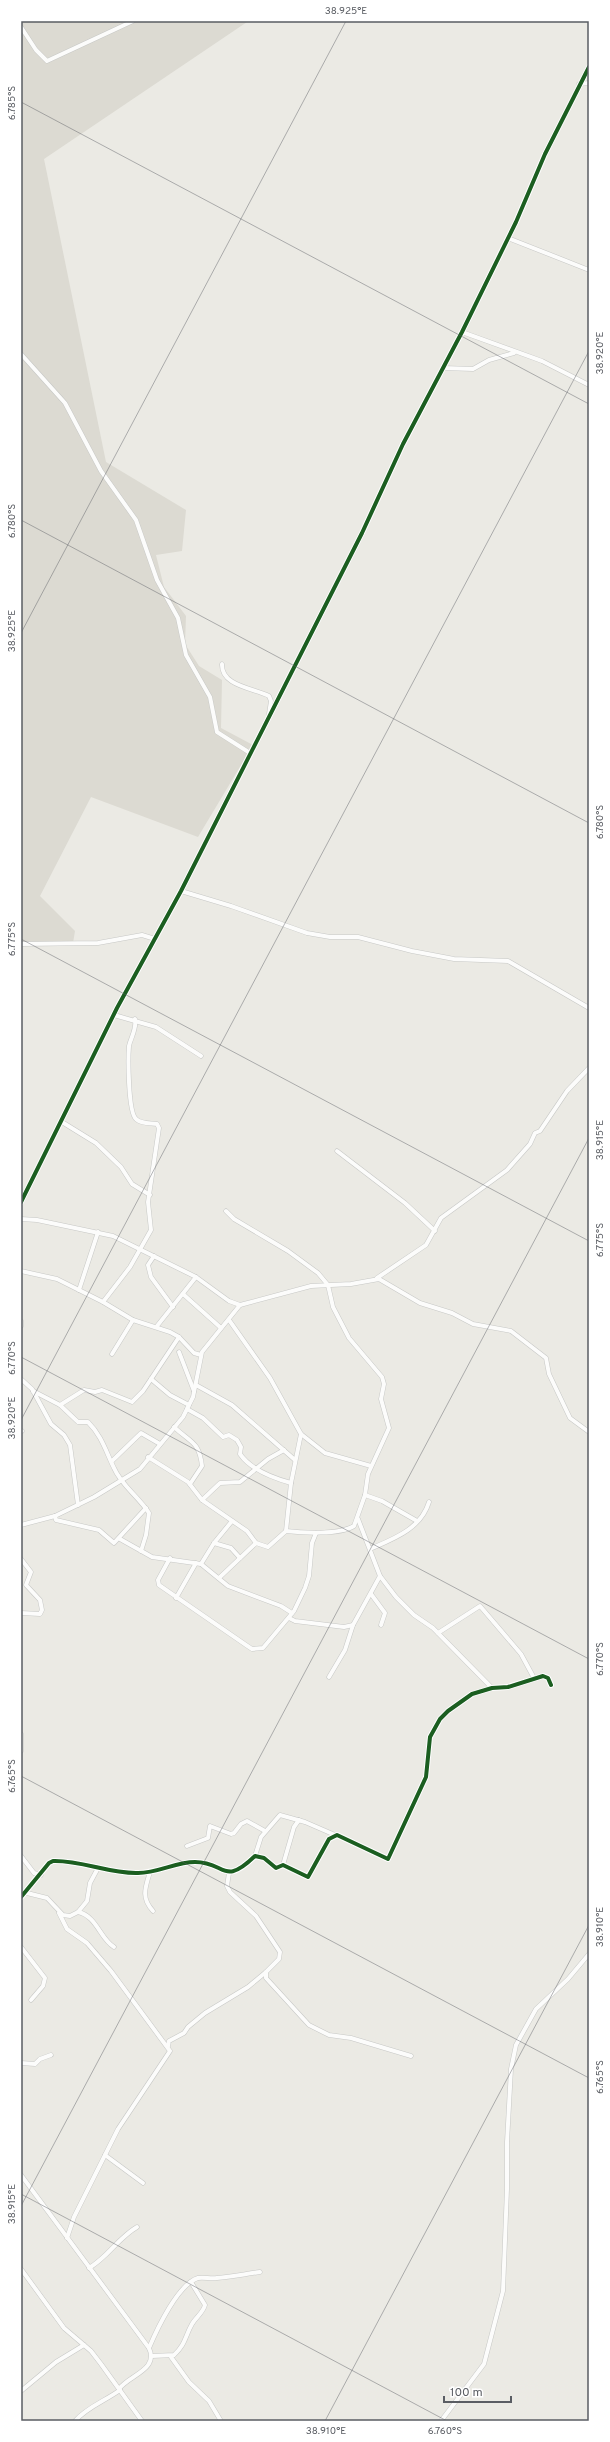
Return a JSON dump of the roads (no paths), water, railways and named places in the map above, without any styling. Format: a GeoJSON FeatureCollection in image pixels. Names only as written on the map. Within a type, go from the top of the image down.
{"type":"FeatureCollection","features":[{"type":"Feature","properties":{"kind":"street"},"geometry":{"type":"LineString","coordinates":[[21,27],[36,50],[47,61],[133,21]]}},
{"type":"Feature","properties":{"kind":"street"},"geometry":{"type":"LineString","coordinates":[[21,1202],[114,1015],[181,891],[362,533],[402,444],[462,332],[508,238],[579,84],[589,67]]}},
{"type":"Feature","properties":{"kind":"street"},"geometry":{"type":"LineString","coordinates":[[579,84],[589,83]]}},
{"type":"Feature","properties":{"kind":"street"},"geometry":{"type":"LineString","coordinates":[[508,238],[589,270]]}},
{"type":"Feature","properties":{"kind":"street"},"geometry":{"type":"LineString","coordinates":[[462,332],[514,353],[555,366],[589,385]]}},
{"type":"Feature","properties":{"kind":"street"},"geometry":{"type":"LineString","coordinates":[[443,368],[473,369],[489,360],[514,353]]}},
{"type":"Feature","properties":{"kind":"street"},"geometry":{"type":"LineString","coordinates":[[21,354],[65,403],[101,471],[136,520],[157,580],[178,618],[186,655],[210,697],[217,732],[250,753]]}},
{"type":"Feature","properties":{"kind":"street"},"geometry":{"type":"LineString","coordinates":[[222,664],[222,671],[227,679],[269,696],[271,701],[269,716]]}},
{"type":"Feature","properties":{"kind":"street"},"geometry":{"type":"LineString","coordinates":[[181,891],[231,906],[307,933],[330,937],[358,937],[412,951],[454,959],[508,961],[589,1008]]}},
{"type":"Feature","properties":{"kind":"street"},"geometry":{"type":"LineString","coordinates":[[21,944],[98,943],[142,935],[155,939]]}},
{"type":"Feature","properties":{"kind":"street"},"geometry":{"type":"LineString","coordinates":[[114,1015],[135,1019],[162,1030],[201,1056]]}},
{"type":"Feature","properties":{"kind":"street"},"geometry":{"type":"LineString","coordinates":[[103,1302],[141,1249],[151,1230],[148,1202],[159,1128],[157,1124],[141,1122],[135,1119],[133,1113],[129,1084],[129,1046],[136,1024],[135,1019]]}},
{"type":"Feature","properties":{"kind":"street"},"geometry":{"type":"LineString","coordinates":[[21,1220],[98,1232],[141,1249],[196,1278],[229,1301],[240,1305],[311,1286],[351,1284],[377,1278],[426,1245],[441,1218],[448,1211],[506,1170],[530,1144],[535,1133],[540,1131],[567,1091],[589,1068]]}},
{"type":"Feature","properties":{"kind":"street"},"geometry":{"type":"LineString","coordinates":[[62,1122],[96,1144],[122,1167],[132,1184],[150,1195]]}},
{"type":"Feature","properties":{"kind":"street"},"geometry":{"type":"LineString","coordinates":[[337,1151],[353,1160],[405,1203],[435,1231]]}},
{"type":"Feature","properties":{"kind":"street"},"geometry":{"type":"LineString","coordinates":[[148,1457],[190,1484],[202,1500],[247,1531],[256,1543],[268,1547],[286,1532],[316,1533],[351,1528],[358,1519],[371,1466],[389,1428],[381,1399],[384,1381],[366,1356],[349,1338],[333,1307],[328,1285],[313,1269],[234,1219],[226,1211]]}},
{"type":"Feature","properties":{"kind":"street"},"geometry":{"type":"LineString","coordinates":[[79,1290],[98,1232]]}},
{"type":"Feature","properties":{"kind":"street"},"geometry":{"type":"LineString","coordinates":[[154,1256],[148,1268],[151,1277],[173,1306]]}},
{"type":"Feature","properties":{"kind":"street"},"geometry":{"type":"LineString","coordinates":[[21,1270],[46,1275],[103,1302],[133,1320],[157,1326],[179,1337],[194,1353],[201,1355]]}},
{"type":"Feature","properties":{"kind":"street"},"geometry":{"type":"LineString","coordinates":[[157,1326],[196,1278]]}},
{"type":"Feature","properties":{"kind":"street"},"geometry":{"type":"LineString","coordinates":[[377,1278],[420,1303],[452,1313],[473,1324],[511,1331],[546,1358],[549,1374],[570,1418],[589,1432]]}},
{"type":"Feature","properties":{"kind":"street"},"geometry":{"type":"LineString","coordinates":[[183,1294],[221,1328]]}},
{"type":"Feature","properties":{"kind":"street"},"geometry":{"type":"LineString","coordinates":[[21,1525],[55,1516],[94,1497],[140,1469],[188,1407],[196,1385],[201,1355],[240,1305]]}},
{"type":"Feature","properties":{"kind":"street"},"geometry":{"type":"LineString","coordinates":[[112,1354],[133,1320]]}},
{"type":"Feature","properties":{"kind":"street"},"geometry":{"type":"LineString","coordinates":[[229,1320],[270,1378],[301,1434],[325,1453],[371,1466]]}},
{"type":"Feature","properties":{"kind":"street"},"geometry":{"type":"LineString","coordinates":[[21,1321],[21,1326]]}},
{"type":"Feature","properties":{"kind":"street"},"geometry":{"type":"LineString","coordinates":[[60,1405],[84,1390],[95,1392],[102,1390],[132,1402],[151,1379],[179,1337]]}},
{"type":"Feature","properties":{"kind":"street"},"geometry":{"type":"LineString","coordinates":[[179,1352],[194,1392]]}},
{"type":"Feature","properties":{"kind":"street"},"geometry":{"type":"LineString","coordinates":[[21,1379],[33,1391],[52,1424],[64,1435],[70,1445],[78,1505]]}},
{"type":"Feature","properties":{"kind":"street"},"geometry":{"type":"LineString","coordinates":[[151,1379],[170,1395],[208,1422],[223,1437],[229,1435],[237,1440],[241,1447],[240,1456],[258,1469],[291,1483]]}},
{"type":"Feature","properties":{"kind":"street"},"geometry":{"type":"LineString","coordinates":[[196,1385],[232,1405],[295,1460]]}},
{"type":"Feature","properties":{"kind":"street"},"geometry":{"type":"LineString","coordinates":[[33,1391],[60,1405],[76,1420],[90,1423],[112,1461],[113,1468],[146,1508],[150,1516],[141,1551]]}},
{"type":"Feature","properties":{"kind":"street"},"geometry":{"type":"LineString","coordinates":[[174,1427],[196,1444],[201,1455],[202,1466],[190,1484]]}},
{"type":"Feature","properties":{"kind":"street"},"geometry":{"type":"LineString","coordinates":[[112,1461],[140,1433],[160,1444]]}},
{"type":"Feature","properties":{"kind":"street"},"geometry":{"type":"LineString","coordinates":[[286,1532],[291,1483],[301,1434]]}},
{"type":"Feature","properties":{"kind":"street"},"geometry":{"type":"LineString","coordinates":[[202,1500],[220,1483],[240,1482],[258,1469],[268,1459],[284,1450]]}},
{"type":"Feature","properties":{"kind":"street"},"geometry":{"type":"LineString","coordinates":[[365,1494],[382,1501],[417,1521]]}},
{"type":"Feature","properties":{"kind":"street"},"geometry":{"type":"LineString","coordinates":[[370,1549],[402,1535],[424,1514],[429,1502]]}},
{"type":"Feature","properties":{"kind":"street"},"geometry":{"type":"LineString","coordinates":[[55,1516],[56,1520],[99,1530],[114,1543],[120,1539],[126,1528],[146,1508]]}},
{"type":"Feature","properties":{"kind":"street"},"geometry":{"type":"LineString","coordinates":[[358,1519],[380,1576],[408,1610],[438,1633],[446,1644],[482,1675],[492,1688]]}},
{"type":"Feature","properties":{"kind":"street"},"geometry":{"type":"LineString","coordinates":[[201,1564],[214,1543],[232,1521]]}},
{"type":"Feature","properties":{"kind":"street"},"geometry":{"type":"LineString","coordinates":[[170,1558],[158,1580],[159,1585],[252,1649],[263,1648],[283,1622],[289,1618],[308,1581],[312,1543],[316,1533]]}},
{"type":"Feature","properties":{"kind":"street"},"geometry":{"type":"LineString","coordinates":[[120,1539],[152,1557],[170,1558],[201,1564],[228,1586],[281,1606],[292,1613]]}},
{"type":"Feature","properties":{"kind":"street"},"geometry":{"type":"LineString","coordinates":[[214,1543],[231,1548],[240,1558]]}},
{"type":"Feature","properties":{"kind":"street"},"geometry":{"type":"LineString","coordinates":[[219,1578],[256,1543]]}},
{"type":"Feature","properties":{"kind":"street"},"geometry":{"type":"LineString","coordinates":[[21,1559],[31,1572],[26,1585],[40,1600],[42,1610],[40,1614],[34,1615],[21,1613]]}},
{"type":"Feature","properties":{"kind":"street"},"geometry":{"type":"LineString","coordinates":[[176,1598],[196,1563]]}},
{"type":"Feature","properties":{"kind":"street"},"geometry":{"type":"LineString","coordinates":[[329,1677],[344,1650],[353,1625],[380,1576]]}},
{"type":"Feature","properties":{"kind":"street"},"geometry":{"type":"LineString","coordinates":[[371,1594],[385,1613],[381,1625]]}},
{"type":"Feature","properties":{"kind":"street"},"geometry":{"type":"LineString","coordinates":[[438,1633],[480,1606],[521,1654],[534,1678]]}},
{"type":"Feature","properties":{"kind":"street"},"geometry":{"type":"LineString","coordinates":[[289,1618],[295,1621],[344,1627],[353,1625]]}},
{"type":"Feature","properties":{"kind":"street"},"geometry":{"type":"LineString","coordinates":[[21,1897],[53,1861],[130,1873],[150,1872],[188,1862],[202,1862],[229,1873],[234,1872],[256,1856],[259,1841],[280,1815],[300,1820],[337,1835],[388,1859],[426,1777],[430,1737],[435,1725],[448,1711],[472,1694],[492,1688],[508,1687],[534,1678],[546,1676],[551,1684]]}},
{"type":"Feature","properties":{"kind":"street"},"geometry":{"type":"LineString","coordinates":[[21,1734],[21,1751]]}},
{"type":"Feature","properties":{"kind":"street"},"geometry":{"type":"LineString","coordinates":[[187,1846],[208,1838],[210,1826],[231,1834],[234,1833],[241,1824],[247,1820],[265,1832]]}},
{"type":"Feature","properties":{"kind":"street"},"geometry":{"type":"LineString","coordinates":[[283,1865],[294,1827],[300,1820]]}},
{"type":"Feature","properties":{"kind":"street"},"geometry":{"type":"LineString","coordinates":[[256,1856],[264,1858],[276,1868],[283,1865],[308,1877],[329,1839],[337,1835]]}},
{"type":"Feature","properties":{"kind":"street"},"geometry":{"type":"LineString","coordinates":[[21,1856],[34,1873],[35,1882]]}},
{"type":"Feature","properties":{"kind":"street"},"geometry":{"type":"LineString","coordinates":[[59,1913],[67,1916],[78,1912],[87,1901],[90,1883],[98,1868]]}},
{"type":"Feature","properties":{"kind":"street"},"geometry":{"type":"LineString","coordinates":[[150,1872],[144,1895],[147,1904],[153,1911]]}},
{"type":"Feature","properties":{"kind":"street"},"geometry":{"type":"LineString","coordinates":[[34,1873],[40,1875]]}},
{"type":"Feature","properties":{"kind":"street"},"geometry":{"type":"LineString","coordinates":[[168,2046],[170,2041],[184,2032],[197,2019],[248,1987],[279,1959],[280,1952],[259,1920],[230,1892],[227,1886],[229,1873]]}},
{"type":"Feature","properties":{"kind":"street"},"geometry":{"type":"LineString","coordinates":[[26,1893],[47,1898],[59,1913],[67,1928],[87,1943],[102,1961],[168,2046],[170,2053],[156,2070],[141,2096],[123,2119],[74,2217],[67,2238]]}},
{"type":"Feature","properties":{"kind":"street"},"geometry":{"type":"LineString","coordinates":[[78,1912],[86,1915],[102,1931],[107,1942],[114,1946]]}},
{"type":"Feature","properties":{"kind":"street"},"geometry":{"type":"LineString","coordinates":[[21,1946],[45,1978],[43,1986],[31,2000]]}},
{"type":"Feature","properties":{"kind":"street"},"geometry":{"type":"LineString","coordinates":[[441,2421],[484,2364],[504,2291],[508,2189],[507,2134],[511,2069],[516,2045],[536,2009],[568,1979],[589,1954]]}},
{"type":"Feature","properties":{"kind":"street"},"geometry":{"type":"LineString","coordinates":[[266,1972],[266,1978],[273,1988],[309,2026],[329,2035],[351,2038],[411,2056]]}},
{"type":"Feature","properties":{"kind":"street"},"geometry":{"type":"LineString","coordinates":[[21,2062],[35,2064],[40,2059],[51,2055]]}},
{"type":"Feature","properties":{"kind":"street"},"geometry":{"type":"LineString","coordinates":[[105,2155],[143,2183]]}},
{"type":"Feature","properties":{"kind":"street"},"geometry":{"type":"LineString","coordinates":[[21,2175],[88,2268],[149,2348],[152,2356],[145,2369],[125,2381],[119,2390],[99,2405],[86,2410],[75,2421]]}},
{"type":"Feature","properties":{"kind":"street"},"geometry":{"type":"LineString","coordinates":[[88,2268],[100,2262],[124,2235],[137,2227]]}},
{"type":"Feature","properties":{"kind":"street"},"geometry":{"type":"LineString","coordinates":[[21,2269],[56,2318],[101,2364],[142,2421]]}},
{"type":"Feature","properties":{"kind":"street"},"geometry":{"type":"LineString","coordinates":[[149,2348],[158,2326],[181,2292],[191,2282],[198,2278],[218,2278],[260,2272]]}},
{"type":"Feature","properties":{"kind":"street"},"geometry":{"type":"LineString","coordinates":[[152,2356],[171,2357],[187,2341],[190,2328],[205,2305],[191,2282]]}},
{"type":"Feature","properties":{"kind":"street"},"geometry":{"type":"LineString","coordinates":[[21,2391],[56,2362],[84,2345]]}},
{"type":"Feature","properties":{"kind":"street"},"geometry":{"type":"LineString","coordinates":[[171,2357],[189,2382],[208,2401],[221,2421]]}}]}
